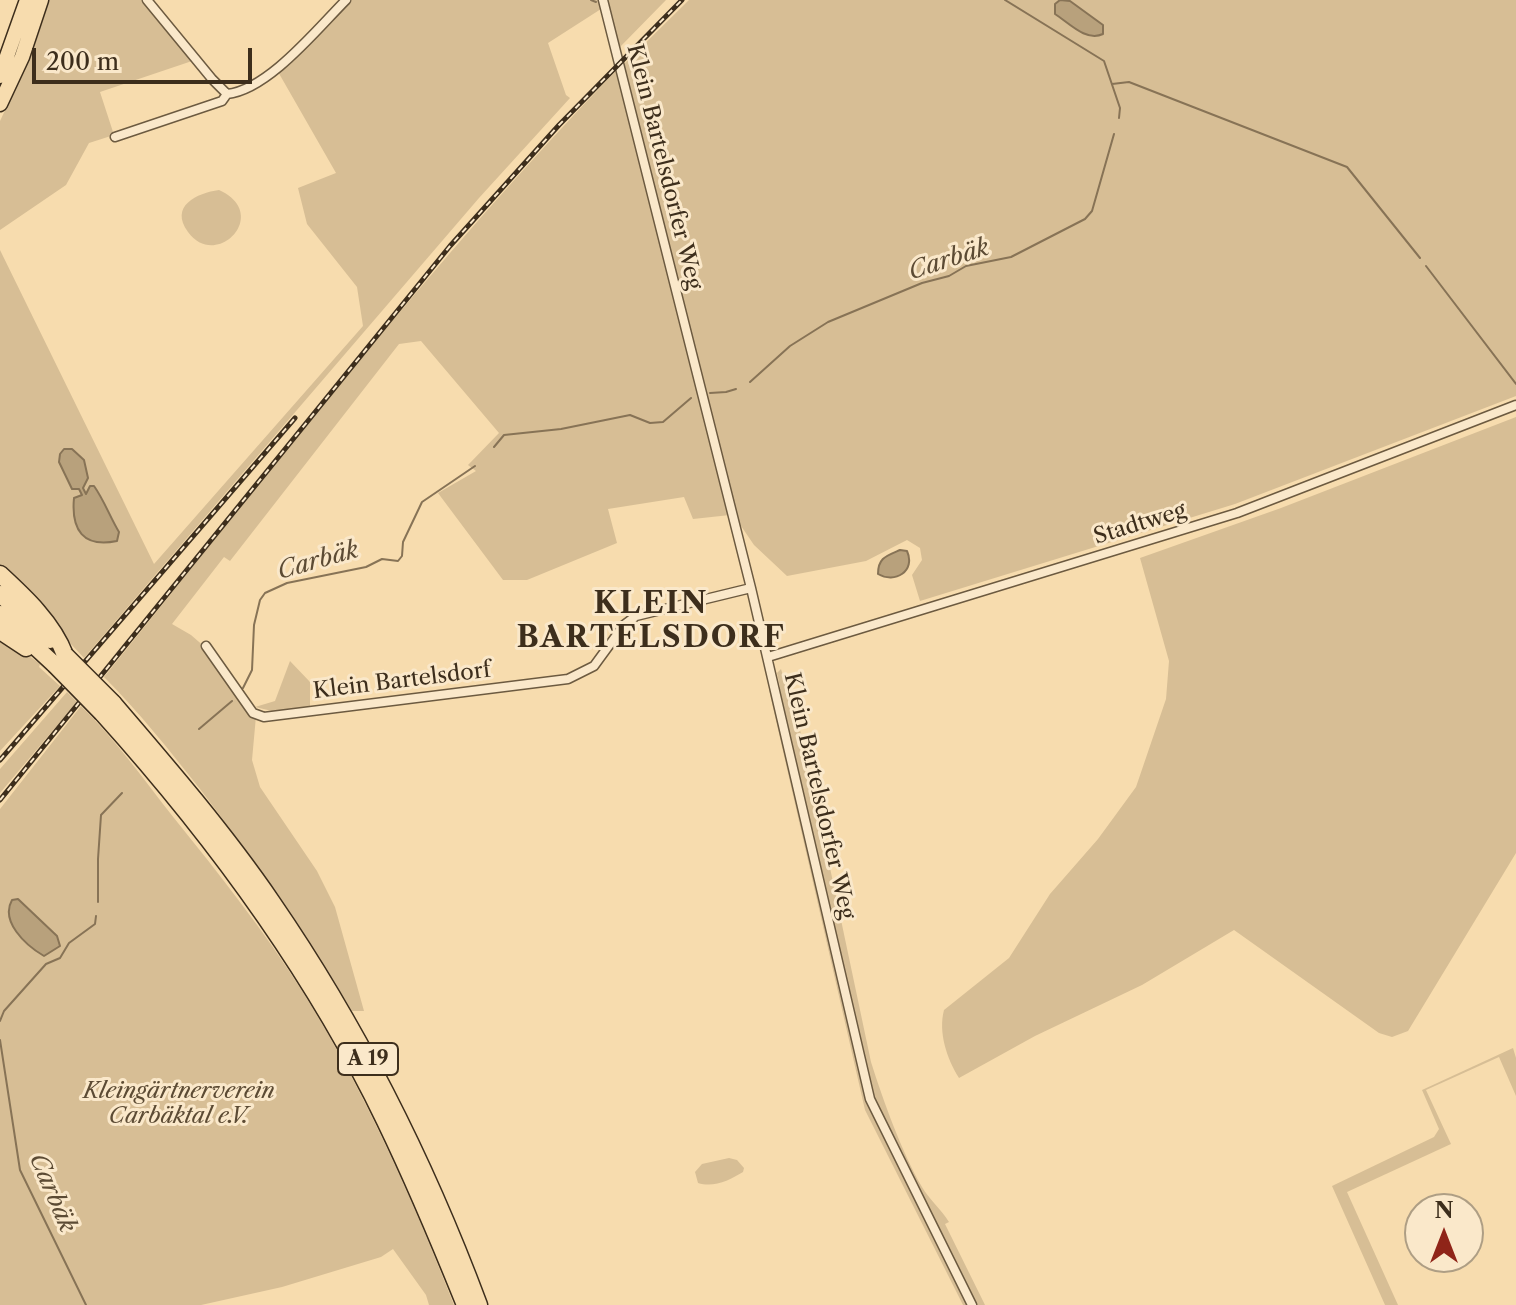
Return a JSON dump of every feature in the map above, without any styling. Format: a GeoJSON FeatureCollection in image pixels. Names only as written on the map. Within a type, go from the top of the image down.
{"type":"FeatureCollection","features":[{"type":"Feature","properties":{"kind":"highway"},"geometry":{"type":"LineString","coordinates":[[0,76],[27,0]]}},
{"type":"Feature","properties":{"kind":"highway"},"geometry":{"type":"LineString","coordinates":[[0,104],[22,57],[41,0]]}},
{"type":"Feature","properties":{"kind":"highway"},"geometry":{"type":"LineString","coordinates":[[0,574],[60,640],[60,660],[0,631]]}},
{"type":"Feature","properties":{"kind":"highway","name":"A 19"},"geometry":{"type":"LineString","coordinates":[[0,594],[108,708],[239,856],[294,935],[338,1006],[410,1141],[479,1305]]}},
{"type":"Feature","properties":{"kind":"highway","name":"A 19"},"geometry":{"type":"LineString","coordinates":[[0,614],[60,660]]}},
{"type":"Feature","properties":{"kind":"highway","name":"A 19"},"geometry":{"type":"LineString","coordinates":[[108,708],[218,850],[283,944],[327,1015],[384,1119],[465,1305]]}},
{"type":"Feature","properties":{"kind":"street"},"geometry":{"type":"LineString","coordinates":[[147,0],[227,94]]}},
{"type":"Feature","properties":{"kind":"street"},"geometry":{"type":"LineString","coordinates":[[115,137],[222,101],[227,94],[243,92],[261,81],[346,0]]}},
{"type":"Feature","properties":{"kind":"street","name":"Klein Bartelsdorfer Weg"},"geometry":{"type":"LineString","coordinates":[[603,0],[768,657],[870,1099],[972,1305]]}},
{"type":"Feature","properties":{"kind":"street","name":"Stadtweg"},"geometry":{"type":"LineString","coordinates":[[768,657],[1237,513],[1516,405]]}},
{"type":"Feature","properties":{"kind":"street","name":"Klein Bartelsdorf"},"geometry":{"type":"LineString","coordinates":[[206,646],[253,713],[264,717],[568,679],[594,666],[624,625],[636,616],[751,588]]}},
{"type":"Feature","properties":{"kind":"green space"},"geometry":{"type":"Polygon","coordinates":[[[49,0],[144,0],[195,60],[100,92],[114,135],[89,143],[66,185],[0,230],[0,121],[33,51],[49,0]]]}},
{"type":"Feature","properties":{"kind":"green space"},"geometry":{"type":"Polygon","coordinates":[[[348,0],[599,0],[601,9],[548,43],[566,95],[570,98],[479,198],[84,658],[0,568],[0,250],[154,564],[363,326],[357,287],[307,224],[298,188],[336,173],[277,70],[348,0]]]}},
{"type":"Feature","properties":{"kind":"green space"},"geometry":{"type":"Polygon","coordinates":[[[608,0],[666,0],[619,48],[608,0]]]}},
{"type":"Feature","properties":{"kind":"green space"},"geometry":{"type":"Polygon","coordinates":[[[689,0],[1516,0],[1516,396],[1235,504],[920,601],[912,575],[922,560],[920,548],[907,540],[866,561],[787,576],[754,545],[737,520],[622,66],[689,0]]]}},
{"type":"Feature","properties":{"kind":"green space"},"geometry":{"type":"Polygon","coordinates":[[[616,71],[730,515],[693,519],[684,497],[608,509],[617,543],[527,580],[503,580],[438,493],[476,471],[468,465],[499,433],[421,341],[399,344],[230,561],[224,557],[172,624],[206,648],[256,716],[252,760],[260,787],[317,871],[335,907],[364,1011],[352,1011],[298,926],[200,789],[104,677],[416,292],[616,71]]]}},
{"type":"Feature","properties":{"kind":"green space"},"geometry":{"type":"Polygon","coordinates":[[[219,190],[234,200],[240,212],[240,224],[234,235],[212,245],[200,242],[188,232],[182,215],[188,202],[202,194],[219,190]]]}},
{"type":"Feature","properties":{"kind":"green space"},"geometry":{"type":"Polygon","coordinates":[[[1516,417],[1516,853],[1408,1031],[1392,1037],[1379,1033],[1234,930],[1142,985],[1035,1036],[959,1078],[945,1045],[942,1027],[944,1010],[1009,958],[1050,894],[1098,839],[1136,787],[1166,699],[1169,661],[1140,558],[1281,508],[1516,417]]]}},
{"type":"Feature","properties":{"kind":"green space"},"geometry":{"type":"Polygon","coordinates":[[[0,634],[40,664],[39,667],[60,686],[0,751],[0,634]]]}},
{"type":"Feature","properties":{"kind":"green space"},"geometry":{"type":"Polygon","coordinates":[[[290,661],[310,682],[310,707],[272,711],[255,707],[275,701],[290,661]]]}},
{"type":"Feature","properties":{"kind":"green space"},"geometry":{"type":"Polygon","coordinates":[[[781,669],[803,740],[871,1062],[907,1158],[925,1191],[949,1222],[945,1224],[985,1305],[963,1305],[865,1110],[769,690],[780,687],[777,673],[781,669]]]}},
{"type":"Feature","properties":{"kind":"green space"},"geometry":{"type":"Polygon","coordinates":[[[67,692],[77,702],[0,793],[0,769],[67,692]]]}},
{"type":"Feature","properties":{"kind":"green space","name":"Kleingärtnerverein Carbäktal e.V."},"geometry":{"type":"Polygon","coordinates":[[[81,706],[118,746],[225,882],[304,994],[386,1146],[454,1305],[429,1305],[426,1295],[393,1249],[381,1257],[282,1287],[201,1305],[0,1305],[0,809],[81,706]]]}},
{"type":"Feature","properties":{"kind":"green space"},"geometry":{"type":"Polygon","coordinates":[[[1513,1048],[1516,1096],[1499,1057],[1426,1090],[1451,1144],[1347,1192],[1398,1305],[1385,1305],[1332,1186],[1434,1137],[1439,1129],[1422,1090],[1513,1048]]]}},
{"type":"Feature","properties":{"kind":"green space"},"geometry":{"type":"Polygon","coordinates":[[[729,1158],[737,1160],[744,1168],[743,1172],[716,1184],[698,1183],[695,1172],[702,1164],[729,1158]]]}},
{"type":"Feature","properties":{"kind":"shaded area"},"geometry":{"type":"Polygon","coordinates":[[[1060,0],[1070,1],[1103,25],[1103,34],[1084,34],[1055,14],[1055,4],[1060,0]]]}},
{"type":"Feature","properties":{"kind":"shaded area"},"geometry":{"type":"Polygon","coordinates":[[[64,449],[72,449],[84,460],[88,478],[83,488],[86,494],[90,486],[98,491],[119,532],[117,541],[96,542],[77,528],[74,498],[82,495],[79,489],[72,489],[59,462],[64,449]]]}},
{"type":"Feature","properties":{"kind":"shaded area"},"geometry":{"type":"Polygon","coordinates":[[[900,550],[907,551],[909,564],[906,570],[891,577],[878,574],[879,564],[884,558],[900,550]]]}},
{"type":"Feature","properties":{"kind":"shaded area"},"geometry":{"type":"Polygon","coordinates":[[[18,899],[57,936],[60,946],[44,956],[22,939],[9,916],[12,900],[18,899]]]}},
{"type":"Feature","properties":{"kind":"waterway"},"geometry":{"type":"LineString","coordinates":[[591,0],[596,2]]}},
{"type":"Feature","properties":{"kind":"waterway","name":"Carbäk"},"geometry":{"type":"LineString","coordinates":[[1005,0],[1104,61],[1120,108],[1119,118]]}},
{"type":"Feature","properties":{"kind":"waterway"},"geometry":{"type":"LineString","coordinates":[[1112,84],[1129,82],[1347,167],[1420,258]]}},
{"type":"Feature","properties":{"kind":"waterway","name":"Carbäk"},"geometry":{"type":"LineString","coordinates":[[750,382],[790,346],[828,322],[922,283],[949,276],[966,266],[1011,257],[1085,219],[1092,211],[1114,134]]}},
{"type":"Feature","properties":{"kind":"waterway"},"geometry":{"type":"LineString","coordinates":[[1426,266],[1516,384]]}},
{"type":"Feature","properties":{"kind":"waterway","name":"Carbäk"},"geometry":{"type":"LineString","coordinates":[[710,393],[736,389]]}},
{"type":"Feature","properties":{"kind":"waterway","name":"Carbäk"},"geometry":{"type":"LineString","coordinates":[[494,447],[504,435],[561,429],[630,415],[650,423],[663,422],[691,398]]}},
{"type":"Feature","properties":{"kind":"waterway","name":"Carbäk"},"geometry":{"type":"LineString","coordinates":[[243,688],[252,670],[254,625],[260,600],[265,593],[287,583],[366,567],[382,559],[398,561],[402,556],[403,542],[422,502],[475,466]]}},
{"type":"Feature","properties":{"kind":"waterway","name":"Carbäk"},"geometry":{"type":"LineString","coordinates":[[199,729],[232,701]]}},
{"type":"Feature","properties":{"kind":"waterway","name":"Carbäk"},"geometry":{"type":"LineString","coordinates":[[98,902],[101,815],[122,793]]}},
{"type":"Feature","properties":{"kind":"waterway","name":"Carbäk"},"geometry":{"type":"LineString","coordinates":[[0,1021],[4,1011],[46,964],[60,958],[69,943],[95,924],[96,916]]}},
{"type":"Feature","properties":{"kind":"waterway","name":"Carbäk"},"geometry":{"type":"LineString","coordinates":[[0,1040],[20,1170],[86,1305]]}},
{"type":"Feature","properties":{"kind":"railway"},"geometry":{"type":"LineString","coordinates":[[0,800],[450,246],[559,125],[682,0]]}},
{"type":"Feature","properties":{"kind":"railway"},"geometry":{"type":"LineString","coordinates":[[0,760],[295,418]]}},
{"type":"Feature","properties":{"kind":"district","name":"KLEIN BARTELSDORF"},"geometry":{"type":"Point","coordinates":[651,621]}}]}
